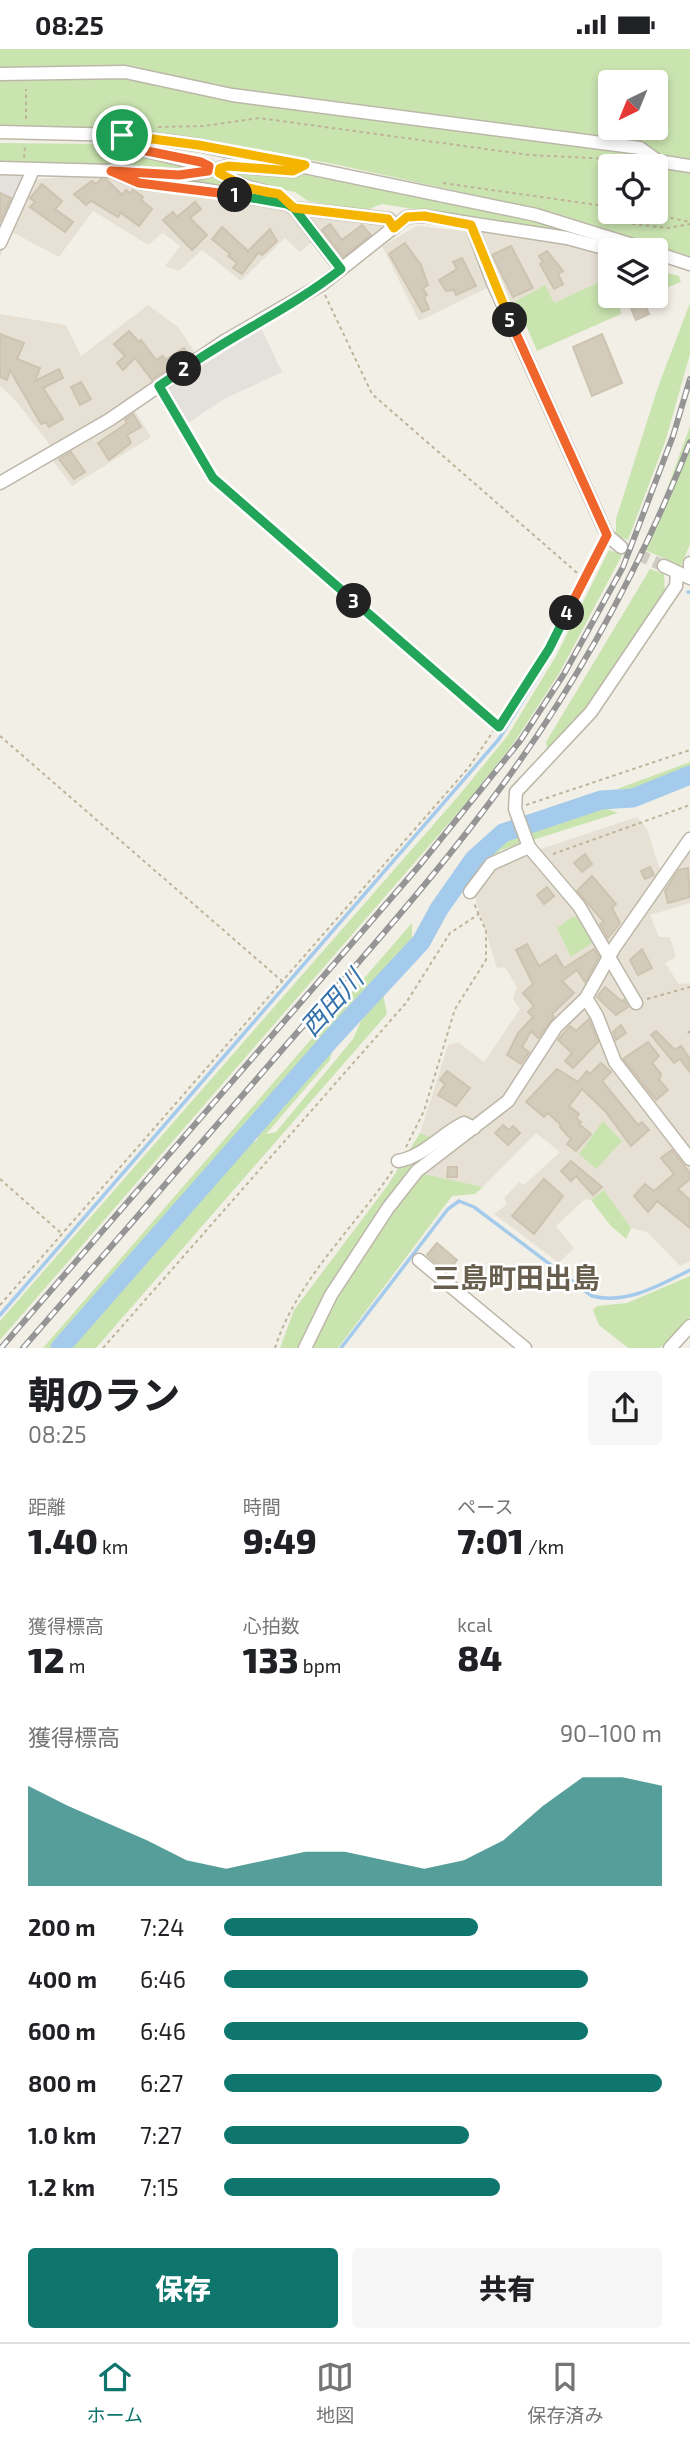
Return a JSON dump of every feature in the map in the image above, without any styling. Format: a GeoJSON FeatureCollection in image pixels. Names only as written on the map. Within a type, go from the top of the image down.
{"type":"FeatureCollection","features":[{"type":"Feature","properties":{"kind":"street"},"geometry":{"type":"LineString","coordinates":[[0,74],[125,72],[232,95],[640,148],[658,161],[690,166]]}},
{"type":"Feature","properties":{"kind":"street"},"geometry":{"type":"LineString","coordinates":[[0,132],[122,135],[198,145],[305,165],[536,215],[610,238]]}},
{"type":"Feature","properties":{"kind":"street"},"geometry":{"type":"LineString","coordinates":[[122,135],[137,149],[201,162],[231,181],[248,188],[279,194],[341,269]]}},
{"type":"Feature","properties":{"kind":"street"},"geometry":{"type":"LineString","coordinates":[[0,168],[179,175],[228,166],[293,171],[305,165]]}},
{"type":"Feature","properties":{"kind":"street"},"geometry":{"type":"LineString","coordinates":[[0,243],[28,170]]}},
{"type":"Feature","properties":{"kind":"street"},"geometry":{"type":"LineString","coordinates":[[111,171],[139,183],[201,189],[290,206],[388,219],[394,228]]}},
{"type":"Feature","properties":{"kind":"street"},"geometry":{"type":"LineString","coordinates":[[0,484],[109,420],[223,342],[321,285],[407,217],[424,216],[567,238],[598,246]]}},
{"type":"Feature","properties":{"kind":"street"},"geometry":{"type":"LineString","coordinates":[[471,225],[493,283],[607,535],[621,547]]}},
{"type":"Feature","properties":{"kind":"street"},"geometry":{"type":"LineString","coordinates":[[668,257],[690,264]]}},
{"type":"Feature","properties":{"kind":"street"},"geometry":{"type":"LineString","coordinates":[[668,261],[676,260]]}},
{"type":"Feature","properties":{"kind":"street"},"geometry":{"type":"LineString","coordinates":[[664,566],[690,578]]}},
{"type":"Feature","properties":{"kind":"street"},"geometry":{"type":"LineString","coordinates":[[636,1003],[579,906],[529,847],[515,809],[516,792],[591,712],[676,586],[677,573]]}},
{"type":"Feature","properties":{"kind":"street"},"geometry":{"type":"LineString","coordinates":[[305,1348],[331,1295],[388,1207],[417,1171],[508,1101],[556,1027],[586,998],[610,956],[690,839]]}},
{"type":"Feature","properties":{"kind":"street"},"geometry":{"type":"LineString","coordinates":[[470,892],[491,864],[529,847]]}},
{"type":"Feature","properties":{"kind":"street"},"geometry":{"type":"LineString","coordinates":[[586,998],[597,1016],[615,1062],[690,1159]]}},
{"type":"Feature","properties":{"kind":"street"},"geometry":{"type":"LineString","coordinates":[[398,1161],[412,1159],[444,1133],[464,1123],[474,1128]]}},
{"type":"Feature","properties":{"kind":"street"},"geometry":{"type":"LineString","coordinates":[[419,1259],[525,1348]]}},
{"type":"Feature","properties":{"kind":"street"},"geometry":{"type":"LineString","coordinates":[[670,1348],[690,1326]]}},
{"type":"Feature","properties":{"kind":"path"},"geometry":{"type":"LineString","coordinates":[[26,89],[28,170]]}},
{"type":"Feature","properties":{"kind":"path"},"geometry":{"type":"LineString","coordinates":[[155,127],[203,126],[259,118],[530,155],[598,158]]}},
{"type":"Feature","properties":{"kind":"path"},"geometry":{"type":"LineString","coordinates":[[437,182],[598,205]]}},
{"type":"Feature","properties":{"kind":"path"},"geometry":{"type":"LineString","coordinates":[[668,218],[690,223]]}},
{"type":"Feature","properties":{"kind":"path"},"geometry":{"type":"LineString","coordinates":[[634,224],[668,228],[690,223]]}},
{"type":"Feature","properties":{"kind":"path"},"geometry":{"type":"LineString","coordinates":[[321,285],[372,394],[584,579]]}},
{"type":"Feature","properties":{"kind":"path"},"geometry":{"type":"LineString","coordinates":[[159,386],[213,478],[499,727]]}},
{"type":"Feature","properties":{"kind":"path"},"geometry":{"type":"LineString","coordinates":[[0,1305],[469,767],[499,727],[549,649],[607,535]]}},
{"type":"Feature","properties":{"kind":"path"},"geometry":{"type":"LineString","coordinates":[[0,736],[283,982]]}},
{"type":"Feature","properties":{"kind":"path"},"geometry":{"type":"LineString","coordinates":[[515,809],[690,750]]}},
{"type":"Feature","properties":{"kind":"path"},"geometry":{"type":"LineString","coordinates":[[539,859],[690,805]]}},
{"type":"Feature","properties":{"kind":"path"},"geometry":{"type":"LineString","coordinates":[[275,1348],[281,1327],[296,1299],[398,1161],[424,1111],[455,1009],[486,960],[486,931],[470,892]]}},
{"type":"Feature","properties":{"kind":"path"},"geometry":{"type":"LineString","coordinates":[[103,1348],[405,1003],[450,933],[479,914]]}},
{"type":"Feature","properties":{"kind":"path"},"geometry":{"type":"LineString","coordinates":[[636,1003],[690,987]]}},
{"type":"Feature","properties":{"kind":"path"},"geometry":{"type":"LineString","coordinates":[[0,1179],[62,1234]]}},
{"type":"Feature","properties":{"kind":"shaded area"},"geometry":{"type":"Polygon","coordinates":[[[0,173],[21,173],[25,180],[0,235],[0,173]]]}},
{"type":"Feature","properties":{"kind":"shaded area"},"geometry":{"type":"Polygon","coordinates":[[[104,174],[140,190],[235,198],[383,222],[385,230],[333,266],[315,239],[300,252],[285,238],[241,281],[202,250],[179,271],[165,266],[180,246],[163,233],[148,245],[93,211],[59,257],[12,232],[0,256],[0,235],[25,180],[104,174]]]}},
{"type":"Feature","properties":{"kind":"shaded area"},"geometry":{"type":"Polygon","coordinates":[[[417,226],[566,241],[597,253],[598,283],[554,303],[509,305],[489,287],[419,321],[382,246],[417,226]]]}},
{"type":"Feature","properties":{"kind":"shaded area"},"geometry":{"type":"Polygon","coordinates":[[[148,305],[178,327],[202,363],[135,411],[151,437],[72,486],[53,461],[48,442],[16,401],[0,386],[0,314],[66,325],[81,356],[148,305]]]}},
{"type":"Feature","properties":{"kind":"shaded area"},"geometry":{"type":"Polygon","coordinates":[[[261,328],[282,372],[222,400],[187,424],[168,388],[261,328]]]}},
{"type":"Feature","properties":{"kind":"shaded area"},"geometry":{"type":"Polygon","coordinates":[[[637,817],[647,829],[660,870],[690,849],[690,903],[650,915],[659,937],[670,937],[676,957],[665,963],[679,984],[690,983],[690,1261],[680,1266],[647,1232],[631,1228],[604,1190],[591,1200],[585,1199],[556,1226],[574,1248],[559,1263],[494,1214],[507,1204],[504,1198],[519,1182],[524,1185],[560,1152],[536,1133],[483,1187],[424,1174],[412,1167],[439,1141],[420,1133],[448,1045],[458,1042],[484,1062],[520,1009],[513,999],[517,987],[505,967],[497,968],[473,891],[493,865],[637,817]]]}},
{"type":"Feature","properties":{"kind":"green space"},"geometry":{"type":"Polygon","coordinates":[[[0,49],[690,49],[690,256],[668,249],[668,238],[634,238],[552,212],[329,163],[121,127],[0,127],[0,49]]]}},
{"type":"Feature","properties":{"kind":"green space"},"geometry":{"type":"Polygon","coordinates":[[[0,143],[108,144],[190,164],[189,170],[0,163],[0,143]]]}},
{"type":"Feature","properties":{"kind":"green space"},"geometry":{"type":"Polygon","coordinates":[[[239,171],[296,177],[310,173],[541,222],[576,235],[382,204],[364,211],[308,201],[295,192],[247,182],[236,177],[239,171]]]}},
{"type":"Feature","properties":{"kind":"green space"},"geometry":{"type":"Polygon","coordinates":[[[214,175],[252,194],[160,180],[214,175]]]}},
{"type":"Feature","properties":{"kind":"green space"},"geometry":{"type":"Polygon","coordinates":[[[668,273],[679,276],[681,282],[668,287],[668,273]]]}},
{"type":"Feature","properties":{"kind":"green space"},"geometry":{"type":"Polygon","coordinates":[[[598,283],[598,308],[620,308],[621,314],[537,351],[523,318],[515,321],[509,305],[545,285],[554,303],[598,283]]]}},
{"type":"Feature","properties":{"kind":"green space"},"geometry":{"type":"Polygon","coordinates":[[[690,303],[690,354],[666,439],[628,540],[616,536],[616,519],[658,387],[690,303]]]}},
{"type":"Feature","properties":{"kind":"green space"},"geometry":{"type":"Polygon","coordinates":[[[690,426],[690,544],[681,566],[645,550],[690,426]]]}},
{"type":"Feature","properties":{"kind":"green space"},"geometry":{"type":"Polygon","coordinates":[[[609,550],[622,555],[560,672],[515,741],[468,801],[0,1340],[0,1321],[461,793],[508,735],[556,656],[609,550]]]}},
{"type":"Feature","properties":{"kind":"green space"},"geometry":{"type":"Polygon","coordinates":[[[650,569],[664,574],[665,594],[579,721],[548,753],[546,742],[650,569]]]}},
{"type":"Feature","properties":{"kind":"green space"},"geometry":{"type":"Polygon","coordinates":[[[690,762],[690,770],[641,789],[617,789],[690,762]]]}},
{"type":"Feature","properties":{"kind":"green space"},"geometry":{"type":"Polygon","coordinates":[[[602,807],[618,813],[501,850],[480,867],[506,840],[602,807]]]}},
{"type":"Feature","properties":{"kind":"green space"},"geometry":{"type":"Polygon","coordinates":[[[572,917],[581,917],[592,943],[571,957],[557,928],[572,917]]]}},
{"type":"Feature","properties":{"kind":"green space"},"geometry":{"type":"Polygon","coordinates":[[[412,923],[412,938],[53,1348],[43,1348],[412,923]]]}},
{"type":"Feature","properties":{"kind":"green space"},"geometry":{"type":"Polygon","coordinates":[[[383,994],[387,1014],[96,1348],[67,1348],[239,1151],[257,1140],[262,1123],[334,1041],[330,1060],[266,1134],[276,1132],[353,1039],[361,1021],[383,994]]]}},
{"type":"Feature","properties":{"kind":"green space"},"geometry":{"type":"Polygon","coordinates":[[[603,1121],[622,1141],[596,1169],[579,1154],[603,1121]]]}},
{"type":"Feature","properties":{"kind":"green space"},"geometry":{"type":"Polygon","coordinates":[[[420,1133],[440,1141],[397,1187],[360,1238],[328,1292],[300,1348],[280,1348],[294,1310],[388,1185],[420,1133]]]}},
{"type":"Feature","properties":{"kind":"green space"},"geometry":{"type":"Polygon","coordinates":[[[424,1174],[483,1187],[475,1194],[452,1196],[338,1348],[311,1348],[362,1257],[391,1214],[424,1174]]]}},
{"type":"Feature","properties":{"kind":"green space"},"geometry":{"type":"Polygon","coordinates":[[[604,1190],[631,1228],[626,1239],[610,1225],[591,1200],[604,1190]]]}},
{"type":"Feature","properties":{"kind":"green space"},"geometry":{"type":"Polygon","coordinates":[[[690,1276],[690,1317],[668,1344],[659,1348],[628,1348],[599,1325],[593,1310],[597,1306],[627,1303],[690,1276]]]}},
{"type":"Feature","properties":{"kind":"building"},"geometry":{"type":"Polygon","coordinates":[[[101,179],[107,180],[122,195],[126,190],[130,193],[133,190],[143,197],[141,200],[152,209],[139,226],[121,213],[118,217],[91,201],[86,205],[74,194],[92,181],[96,184],[101,179]]]}},
{"type":"Feature","properties":{"kind":"building"},"geometry":{"type":"Polygon","coordinates":[[[42,184],[62,201],[55,209],[73,222],[65,232],[30,207],[35,202],[30,198],[42,184]]]}},
{"type":"Feature","properties":{"kind":"building"},"geometry":{"type":"Polygon","coordinates":[[[0,193],[11,198],[0,222],[0,193]]]}},
{"type":"Feature","properties":{"kind":"building"},"geometry":{"type":"Polygon","coordinates":[[[195,202],[201,209],[190,218],[207,235],[192,250],[163,220],[173,212],[177,217],[195,202]]]}},
{"type":"Feature","properties":{"kind":"building"},"geometry":{"type":"Polygon","coordinates":[[[330,224],[342,240],[362,225],[371,235],[343,257],[322,230],[330,224]]]}},
{"type":"Feature","properties":{"kind":"building"},"geometry":{"type":"Polygon","coordinates":[[[222,227],[248,251],[270,229],[277,241],[262,255],[259,252],[242,274],[233,268],[237,263],[228,256],[230,254],[212,239],[222,227]]]}},
{"type":"Feature","properties":{"kind":"building"},"geometry":{"type":"Polygon","coordinates":[[[405,243],[421,265],[428,285],[423,288],[429,309],[422,312],[389,254],[405,243]]]}},
{"type":"Feature","properties":{"kind":"building"},"geometry":{"type":"Polygon","coordinates":[[[511,246],[533,288],[513,297],[492,255],[511,246]]]}},
{"type":"Feature","properties":{"kind":"building"},"geometry":{"type":"Polygon","coordinates":[[[547,251],[563,271],[558,274],[563,284],[554,289],[540,264],[543,262],[539,256],[547,251]]]}},
{"type":"Feature","properties":{"kind":"building"},"geometry":{"type":"Polygon","coordinates":[[[462,258],[476,286],[456,295],[454,290],[446,291],[439,280],[457,269],[453,262],[462,258]]]}},
{"type":"Feature","properties":{"kind":"building"},"geometry":{"type":"Polygon","coordinates":[[[631,308],[646,308],[649,314],[636,320],[631,308]]]}},
{"type":"Feature","properties":{"kind":"building"},"geometry":{"type":"Polygon","coordinates":[[[129,331],[139,342],[141,340],[156,360],[163,356],[165,360],[184,348],[188,355],[152,380],[135,358],[123,370],[117,363],[125,356],[114,344],[129,331]]]}},
{"type":"Feature","properties":{"kind":"building"},"geometry":{"type":"Polygon","coordinates":[[[0,334],[24,343],[17,359],[40,368],[35,381],[59,369],[63,378],[43,388],[63,419],[49,427],[46,422],[41,424],[10,370],[7,380],[0,377],[0,334]]]}},
{"type":"Feature","properties":{"kind":"building"},"geometry":{"type":"Polygon","coordinates":[[[602,334],[622,383],[592,396],[573,347],[602,334]]]}},
{"type":"Feature","properties":{"kind":"building"},"geometry":{"type":"Polygon","coordinates":[[[81,382],[91,399],[80,405],[71,387],[81,382]]]}},
{"type":"Feature","properties":{"kind":"building"},"geometry":{"type":"Polygon","coordinates":[[[133,414],[141,427],[127,435],[131,443],[109,460],[98,443],[127,423],[125,420],[133,414]]]}},
{"type":"Feature","properties":{"kind":"building"},"geometry":{"type":"Polygon","coordinates":[[[71,452],[85,472],[74,479],[59,459],[71,452]]]}},
{"type":"Feature","properties":{"kind":"building"},"geometry":{"type":"Polygon","coordinates":[[[585,854],[592,864],[582,872],[574,863],[585,854]]]}},
{"type":"Feature","properties":{"kind":"building"},"geometry":{"type":"Polygon","coordinates":[[[650,867],[654,875],[645,879],[641,871],[650,867]]]}},
{"type":"Feature","properties":{"kind":"building"},"geometry":{"type":"Polygon","coordinates":[[[688,868],[690,897],[668,903],[665,891],[679,870],[688,868]]]}},
{"type":"Feature","properties":{"kind":"building"},"geometry":{"type":"Polygon","coordinates":[[[592,876],[616,904],[612,908],[620,923],[608,938],[600,924],[604,922],[577,891],[592,876]]]}},
{"type":"Feature","properties":{"kind":"building"},"geometry":{"type":"Polygon","coordinates":[[[547,887],[554,896],[544,904],[537,895],[547,887]]]}},
{"type":"Feature","properties":{"kind":"building"},"geometry":{"type":"Polygon","coordinates":[[[527,944],[539,966],[556,955],[564,968],[594,949],[599,957],[585,982],[577,970],[562,981],[574,993],[552,1014],[554,1017],[538,1038],[531,1031],[522,1047],[529,1052],[521,1064],[507,1055],[518,1033],[533,1017],[528,1012],[534,1006],[523,993],[533,984],[516,950],[527,944]]]}},
{"type":"Feature","properties":{"kind":"building"},"geometry":{"type":"Polygon","coordinates":[[[642,949],[652,968],[638,975],[630,960],[642,949]]]}},
{"type":"Feature","properties":{"kind":"building"},"geometry":{"type":"Polygon","coordinates":[[[605,987],[621,1001],[624,1000],[628,1007],[616,1015],[597,997],[605,987]]]}},
{"type":"Feature","properties":{"kind":"building"},"geometry":{"type":"Polygon","coordinates":[[[589,1019],[598,1042],[573,1068],[565,1061],[572,1053],[558,1040],[570,1026],[576,1031],[589,1019]]]}},
{"type":"Feature","properties":{"kind":"building"},"geometry":{"type":"Polygon","coordinates":[[[621,1025],[626,1033],[616,1040],[613,1032],[621,1025]]]}},
{"type":"Feature","properties":{"kind":"building"},"geometry":{"type":"Polygon","coordinates":[[[656,1031],[675,1050],[681,1046],[690,1059],[690,1072],[680,1059],[674,1063],[651,1035],[656,1031]]]}},
{"type":"Feature","properties":{"kind":"building"},"geometry":{"type":"Polygon","coordinates":[[[648,1042],[659,1056],[652,1063],[661,1074],[659,1080],[668,1090],[656,1100],[623,1059],[648,1042]]]}},
{"type":"Feature","properties":{"kind":"building"},"geometry":{"type":"Polygon","coordinates":[[[601,1063],[611,1072],[602,1081],[638,1125],[642,1122],[649,1130],[631,1146],[605,1111],[582,1089],[569,1106],[579,1114],[576,1118],[581,1122],[579,1124],[591,1134],[576,1151],[567,1144],[571,1139],[561,1125],[548,1113],[544,1117],[526,1102],[557,1069],[578,1082],[587,1071],[590,1074],[601,1063]]]}},
{"type":"Feature","properties":{"kind":"building"},"geometry":{"type":"Polygon","coordinates":[[[447,1071],[470,1088],[456,1106],[438,1095],[445,1084],[440,1080],[447,1071]]]}},
{"type":"Feature","properties":{"kind":"building"},"geometry":{"type":"Polygon","coordinates":[[[503,1125],[509,1130],[513,1126],[520,1133],[508,1145],[495,1133],[503,1125]]]}},
{"type":"Feature","properties":{"kind":"building"},"geometry":{"type":"Polygon","coordinates":[[[672,1150],[690,1173],[690,1179],[678,1189],[690,1200],[690,1228],[657,1201],[648,1212],[634,1196],[645,1184],[654,1191],[674,1174],[661,1158],[672,1150]]]}},
{"type":"Feature","properties":{"kind":"building"},"geometry":{"type":"Polygon","coordinates":[[[571,1161],[602,1187],[593,1195],[576,1176],[571,1181],[561,1171],[571,1161]]]}},
{"type":"Feature","properties":{"kind":"building"},"geometry":{"type":"Polygon","coordinates":[[[448,1167],[457,1167],[457,1177],[447,1177],[448,1167]]]}},
{"type":"Feature","properties":{"kind":"building"},"geometry":{"type":"Polygon","coordinates":[[[544,1179],[563,1196],[534,1234],[512,1216],[544,1179]]]}},
{"type":"Feature","properties":{"kind":"building"},"geometry":{"type":"Polygon","coordinates":[[[437,1243],[457,1260],[447,1272],[427,1255],[437,1243]]]}},
{"type":"Feature","properties":{"kind":"waterway"},"geometry":{"type":"LineString","coordinates":[[0,1315],[499,739],[553,652],[605,549]]}},
{"type":"Feature","properties":{"kind":"waterway","name":"西田川"},"geometry":{"type":"LineString","coordinates":[[60,1348],[332,1038],[421,942],[439,909],[474,859],[503,833],[601,800],[633,798],[690,775]]}},
{"type":"Feature","properties":{"kind":"waterway"},"geometry":{"type":"LineString","coordinates":[[341,1348],[448,1209],[459,1201],[474,1207],[592,1296],[630,1296],[690,1270]]}},
{"type":"Feature","properties":{"kind":"tunnel"},"geometry":{"type":"LineString","coordinates":[[621,547],[664,566]]}},
{"type":"Feature","properties":{"kind":"railway"},"geometry":{"type":"LineString","coordinates":[[1,1348],[419,866],[520,741],[564,674],[623,567],[673,436],[690,379]]}},
{"type":"Feature","properties":{"kind":"railway"},"geometry":{"type":"LineString","coordinates":[[23,1348],[375,944],[432,876],[512,772],[564,694],[611,613],[653,529],[690,442]]}},
{"type":"Feature","properties":{"kind":"district","name":"三島町田出島"},"geometry":{"type":"Point","coordinates":[516,1278]}},
{"type":"Feature","properties":{"kind":"route"},"geometry":{"type":"LineString","coordinates":[[122,135],[137,149],[201,162],[209,166],[208,171],[179,175],[111,171],[139,183],[201,189],[287,204],[294,208],[341,269],[321,285],[223,342],[159,386],[188,430],[213,478],[499,727],[549,649],[607,535],[604,523],[493,283],[471,225],[424,216],[407,217],[394,228],[388,219],[294,208],[279,194],[248,188],[231,181],[219,173],[220,168],[228,166],[293,171],[305,165],[198,145],[122,135]]}}]}
